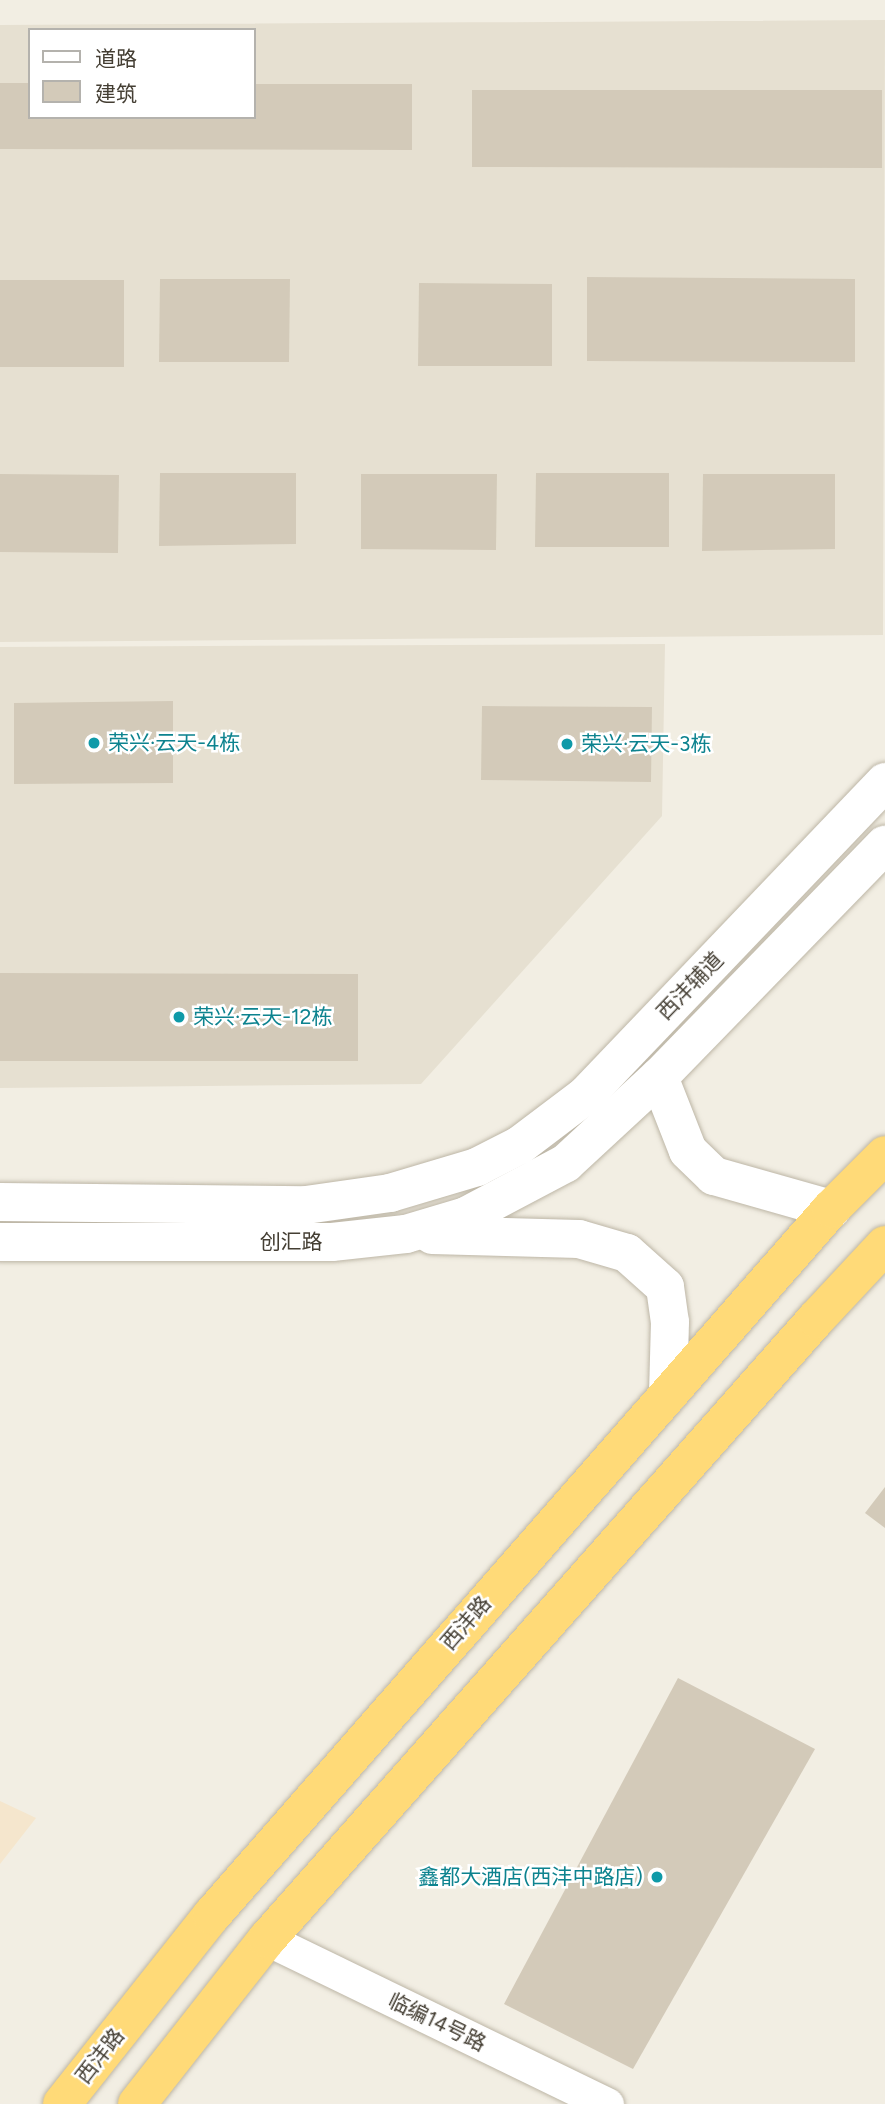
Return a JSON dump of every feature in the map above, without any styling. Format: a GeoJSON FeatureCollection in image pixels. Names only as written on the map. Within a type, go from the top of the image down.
{"type":"FeatureCollection","features":[{"type":"Feature","properties":{"kind":"highway","name":"西沣路"},"geometry":{"type":"LineString","coordinates":[[62,2104],[212,1915],[831,1209],[885,1155]]}},
{"type":"Feature","properties":{"kind":"highway"},"geometry":{"type":"LineString","coordinates":[[137,2104],[267,1939],[816,1319],[885,1245]]}},
{"type":"Feature","properties":{"kind":"street","name":"西沣辅道"},"geometry":{"type":"LineString","coordinates":[[477,1167],[520,1145],[586,1096],[885,782]]}},
{"type":"Feature","properties":{"kind":"street","name":"西沣辅道"},"geometry":{"type":"LineString","coordinates":[[566,1163],[659,1077],[885,845]]}},
{"type":"Feature","properties":{"kind":"street"},"geometry":{"type":"LineString","coordinates":[[659,1077],[688,1151],[714,1176],[831,1209]]}},
{"type":"Feature","properties":{"kind":"street","name":"创汇路"},"geometry":{"type":"LineString","coordinates":[[0,1242],[332,1242],[406,1234],[466,1216],[566,1163]]}},
{"type":"Feature","properties":{"kind":"street","name":"创汇路"},"geometry":{"type":"LineString","coordinates":[[0,1202],[306,1205],[390,1193],[477,1167]]}},
{"type":"Feature","properties":{"kind":"street"},"geometry":{"type":"LineString","coordinates":[[406,1234],[579,1239],[627,1253],[665,1287],[670,1322],[668,1394]]}},
{"type":"Feature","properties":{"kind":"street","name":"临编14号路"},"geometry":{"type":"LineString","coordinates":[[267,1939],[607,2104]]}},
{"type":"Feature","properties":{"kind":"shaded area"},"geometry":{"type":"Polygon","coordinates":[[[885,20],[883,635],[0,642],[0,25],[885,20]]]}},
{"type":"Feature","properties":{"kind":"shaded area"},"geometry":{"type":"Polygon","coordinates":[[[665,644],[662,816],[421,1084],[0,1088],[0,647],[665,644]]]}},
{"type":"Feature","properties":{"kind":"shaded area"},"geometry":{"type":"Polygon","coordinates":[[[0,1801],[36,1818],[0,1864],[0,1801]]]}},
{"type":"Feature","properties":{"kind":"building"},"geometry":{"type":"Polygon","coordinates":[[[0,83],[28,83],[28,119],[256,119],[256,84],[412,84],[412,150],[0,149],[0,83]]]}},
{"type":"Feature","properties":{"kind":"building"},"geometry":{"type":"Polygon","coordinates":[[[472,90],[882,90],[882,168],[472,167],[472,90]]]}},
{"type":"Feature","properties":{"kind":"building"},"geometry":{"type":"Polygon","coordinates":[[[587,277],[855,279],[855,362],[587,361],[587,277]]]}},
{"type":"Feature","properties":{"kind":"building"},"geometry":{"type":"Polygon","coordinates":[[[160,279],[290,279],[289,362],[159,362],[160,279]]]}},
{"type":"Feature","properties":{"kind":"building"},"geometry":{"type":"Polygon","coordinates":[[[0,280],[124,280],[124,367],[0,367],[0,280]]]}},
{"type":"Feature","properties":{"kind":"building"},"geometry":{"type":"Polygon","coordinates":[[[419,283],[552,284],[552,366],[418,366],[419,283]]]}},
{"type":"Feature","properties":{"kind":"building"},"geometry":{"type":"Polygon","coordinates":[[[160,473],[296,473],[296,544],[159,546],[160,473]]]}},
{"type":"Feature","properties":{"kind":"building"},"geometry":{"type":"Polygon","coordinates":[[[536,473],[669,473],[669,547],[535,547],[536,473]]]}},
{"type":"Feature","properties":{"kind":"building"},"geometry":{"type":"Polygon","coordinates":[[[0,474],[119,475],[118,553],[0,552],[0,474]]]}},
{"type":"Feature","properties":{"kind":"building"},"geometry":{"type":"Polygon","coordinates":[[[361,474],[497,474],[496,550],[361,549],[361,474]]]}},
{"type":"Feature","properties":{"kind":"building"},"geometry":{"type":"Polygon","coordinates":[[[703,474],[835,474],[835,549],[702,551],[703,474]]]}},
{"type":"Feature","properties":{"kind":"building","name":"荣兴·云天-4栋"},"geometry":{"type":"Polygon","coordinates":[[[173,701],[173,783],[14,784],[14,703],[173,701]]]}},
{"type":"Feature","properties":{"kind":"building","name":"荣兴·云天-3栋"},"geometry":{"type":"Polygon","coordinates":[[[482,706],[652,707],[651,782],[481,780],[482,706]]]}},
{"type":"Feature","properties":{"kind":"building","name":"荣兴·云天-12栋"},"geometry":{"type":"Polygon","coordinates":[[[0,973],[358,974],[358,1061],[0,1061],[0,973]]]}},
{"type":"Feature","properties":{"kind":"building"},"geometry":{"type":"Polygon","coordinates":[[[885,1487],[885,1528],[865,1513],[885,1487]]]}},
{"type":"Feature","properties":{"kind":"building","name":"鑫都大酒店(西沣中路店)"},"geometry":{"type":"Polygon","coordinates":[[[678,1678],[815,1749],[633,2069],[504,2004],[678,1678]]]}},
{"type":"Feature","properties":{"kind":"place","name":"荣兴·云天-4栋"},"geometry":{"type":"Point","coordinates":[94,743]}},
{"type":"Feature","properties":{"kind":"place","name":"荣兴·云天-3栋"},"geometry":{"type":"Point","coordinates":[567,744]}},
{"type":"Feature","properties":{"kind":"place","name":"荣兴·云天-12栋"},"geometry":{"type":"Point","coordinates":[179,1017]}},
{"type":"Feature","properties":{"kind":"place","name":"鑫都大酒店(西沣中路店)"},"geometry":{"type":"Point","coordinates":[657,1877]}}]}
